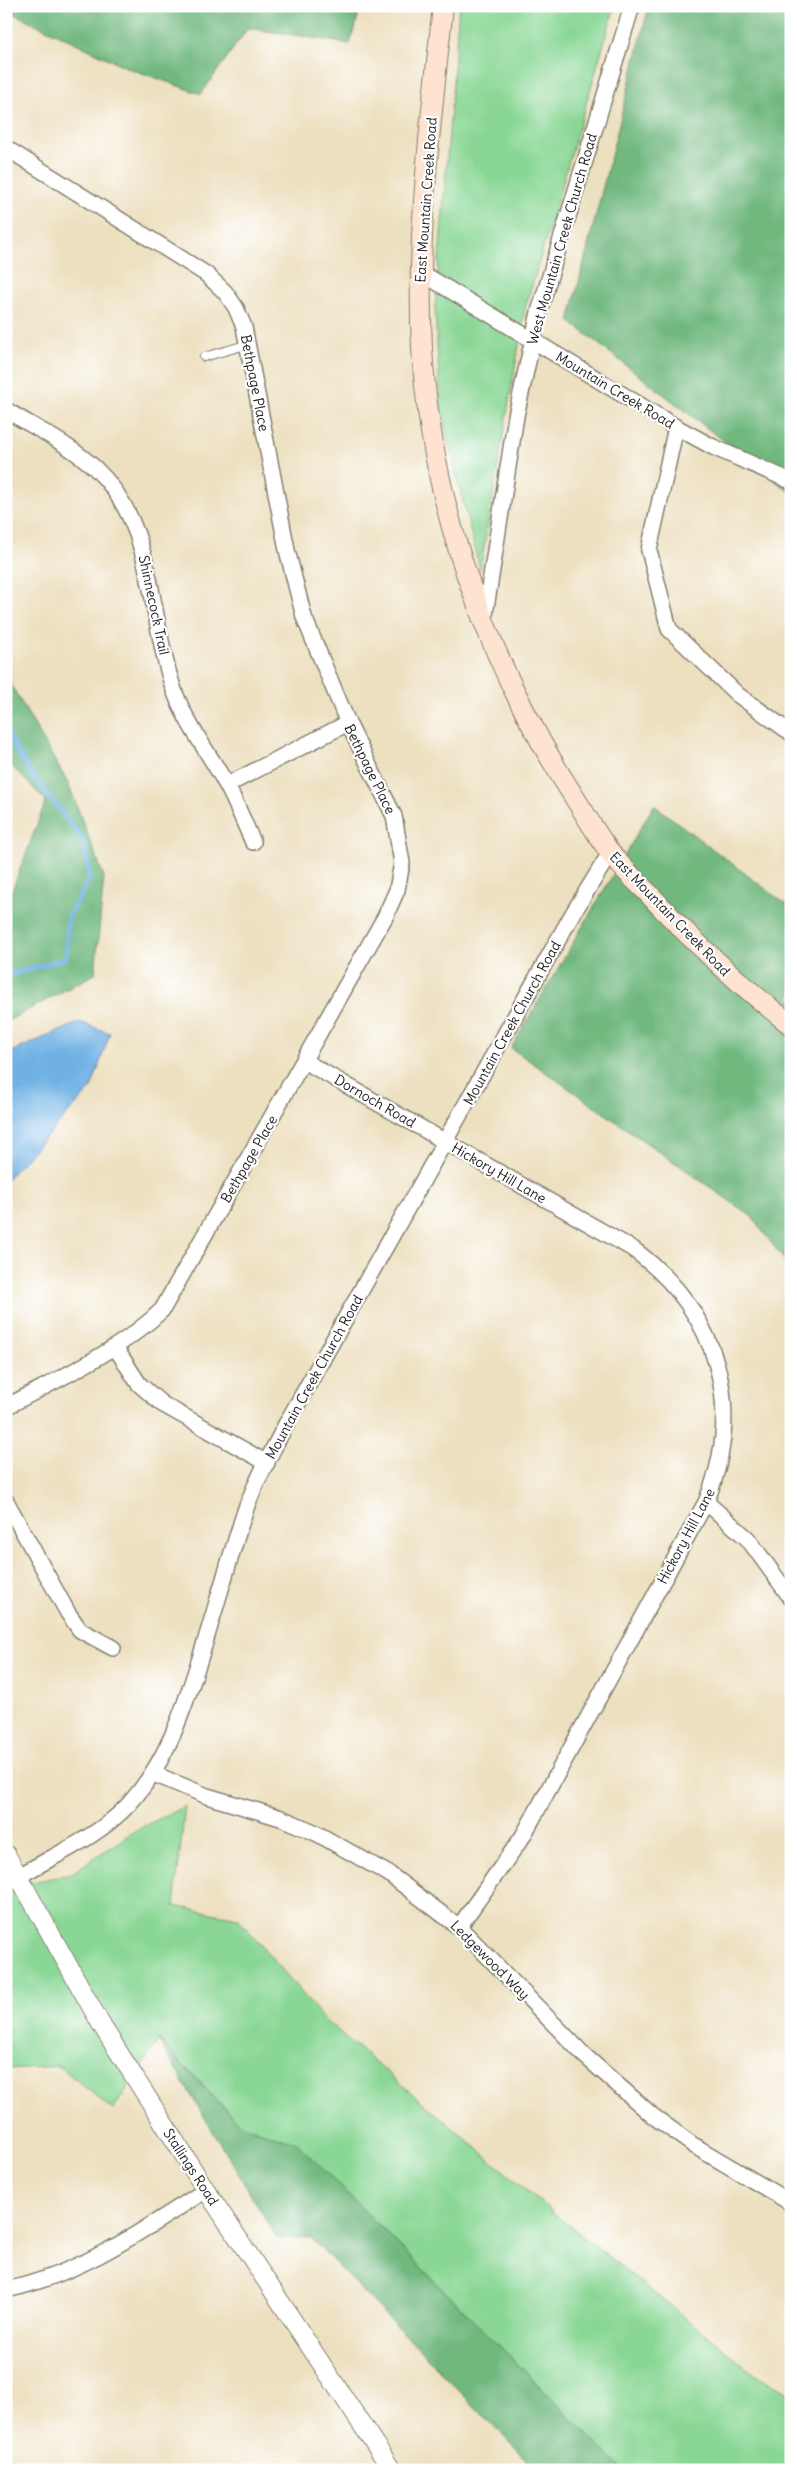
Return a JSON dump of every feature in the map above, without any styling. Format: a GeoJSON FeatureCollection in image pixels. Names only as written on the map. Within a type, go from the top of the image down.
{"type":"FeatureCollection","features":[{"type":"Feature","properties":{"kind":"main road","name":"East Mountain Creek Road"},"geometry":{"type":"LineString","coordinates":[[443,6],[427,156],[420,272],[422,349],[434,446],[452,526],[483,624],[537,736],[610,852],[687,936],[737,982],[791,1025]]}},
{"type":"Feature","properties":{"kind":"street","name":"West Mountain Creek Church Road"},"geometry":{"type":"LineString","coordinates":[[483,624],[516,416],[533,341],[549,278],[632,6]]}},
{"type":"Feature","properties":{"kind":"street","name":"Bethpage Place"},"geometry":{"type":"LineString","coordinates":[[6,148],[206,274],[225,292],[236,308],[249,344],[296,589],[304,617],[348,723],[394,816],[402,863],[397,890],[386,917],[168,1302],[146,1326],[115,1347],[6,1408]]}},
{"type":"Feature","properties":{"kind":"street","name":"Mountain Creek Road"},"geometry":{"type":"LineString","coordinates":[[420,272],[676,427],[713,447],[791,481]]}},
{"type":"Feature","properties":{"kind":"street","name":"Shinnecock Trail"},"geometry":{"type":"LineString","coordinates":[[6,410],[94,466],[110,483],[127,508],[140,538],[172,685],[182,709],[227,785],[253,842]]}},
{"type":"Feature","properties":{"kind":"street"},"geometry":{"type":"LineString","coordinates":[[676,427],[649,550],[668,629],[738,695],[791,733]]}},
{"type":"Feature","properties":{"kind":"street"},"geometry":{"type":"LineString","coordinates":[[227,785],[348,723]]}},
{"type":"Feature","properties":{"kind":"street","name":"Mountain Creek Church Road"},"geometry":{"type":"LineString","coordinates":[[19,1876],[100,1829],[128,1805],[154,1774],[168,1749],[192,1684],[244,1514],[266,1463],[572,915],[610,852]]}},
{"type":"Feature","properties":{"kind":"street","name":"Dornoch Road"},"geometry":{"type":"LineString","coordinates":[[304,1061],[445,1141]]}},
{"type":"Feature","properties":{"kind":"street","name":"Hickory Hill Lane"},"geometry":{"type":"LineString","coordinates":[[445,1141],[648,1260],[683,1296],[708,1339],[722,1386],[724,1410],[720,1459],[706,1502],[523,1836],[460,1927]]}},
{"type":"Feature","properties":{"kind":"street"},"geometry":{"type":"LineString","coordinates":[[115,1347],[139,1384],[156,1399],[181,1416],[266,1463]]}},
{"type":"Feature","properties":{"kind":"street"},"geometry":{"type":"LineString","coordinates":[[6,1501],[68,1613],[80,1630],[113,1648]]}},
{"type":"Feature","properties":{"kind":"street"},"geometry":{"type":"LineString","coordinates":[[706,1502],[748,1539],[791,1598]]}},
{"type":"Feature","properties":{"kind":"street","name":"Ledgewood Way"},"geometry":{"type":"LineString","coordinates":[[154,1774],[207,1796],[281,1818],[316,1833],[388,1874],[460,1927],[585,2056],[653,2116],[694,2145],[791,2203]]}},
{"type":"Feature","properties":{"kind":"street","name":"Stallings Road"},"geometry":{"type":"LineString","coordinates":[[6,1854],[102,2026],[206,2190],[392,2470]]}},
{"type":"Feature","properties":{"kind":"street"},"geometry":{"type":"LineString","coordinates":[[6,2290],[52,2277],[115,2248],[206,2190]]}},
{"type":"Feature","properties":{"kind":"lane"},"geometry":{"type":"LineString","coordinates":[[204,357],[249,344]]}},
{"type":"Feature","properties":{"kind":"green space"},"geometry":{"type":"Polygon","coordinates":[[[6,6],[361,6],[350,44],[248,28],[201,94],[128,68],[6,10],[6,6]]]}},
{"type":"Feature","properties":{"kind":"green space"},"geometry":{"type":"Polygon","coordinates":[[[459,6],[615,6],[525,309],[480,570],[441,412],[435,310],[459,6]]]}},
{"type":"Feature","properties":{"kind":"green space"},"geometry":{"type":"Polygon","coordinates":[[[649,6],[784,6],[791,8],[791,493],[569,321],[649,6]]]}},
{"type":"Feature","properties":{"kind":"green space"},"geometry":{"type":"Polygon","coordinates":[[[6,676],[68,783],[104,877],[95,974],[6,1022],[6,906],[46,801],[6,760],[6,676]]]}},
{"type":"Feature","properties":{"kind":"green space"},"geometry":{"type":"Polygon","coordinates":[[[654,805],[791,908],[791,1269],[751,1216],[511,1048],[654,805]]]}},
{"type":"Feature","properties":{"kind":"green space"},"geometry":{"type":"Polygon","coordinates":[[[185,1806],[174,1906],[238,1918],[324,2019],[550,2210],[755,2374],[791,2395],[791,2470],[623,2470],[297,2143],[240,2124],[159,2040],[113,2110],[59,2066],[6,2069],[6,1888],[70,1874],[136,1830],[185,1806]]]}},
{"type":"Feature","properties":{"kind":"green space"},"geometry":{"type":"Polygon","coordinates":[[[158,2040],[240,2124],[297,2143],[623,2470],[536,2470],[311,2238],[277,2238],[158,2040]]]}},
{"type":"Feature","properties":{"kind":"water"},"geometry":{"type":"Polygon","coordinates":[[[80,1022],[110,1033],[91,1089],[6,1180],[6,1054],[80,1022]]]}},
{"type":"Feature","properties":{"kind":"waterway"},"geometry":{"type":"LineString","coordinates":[[6,731],[26,767],[83,840],[90,878],[68,917],[66,958],[6,976]]}}]}
